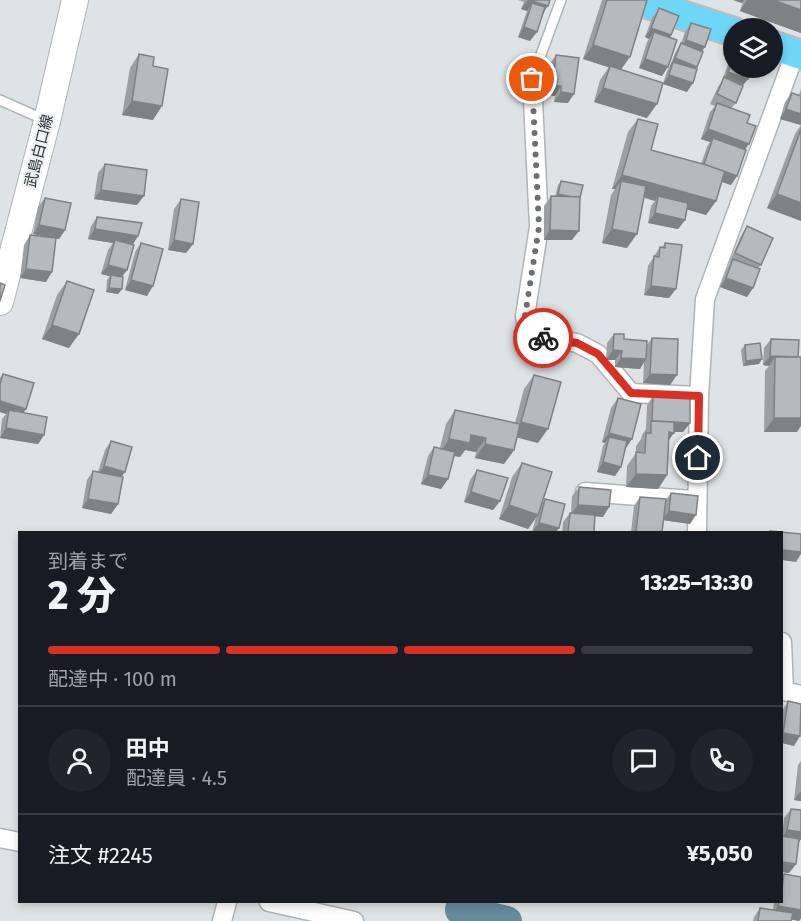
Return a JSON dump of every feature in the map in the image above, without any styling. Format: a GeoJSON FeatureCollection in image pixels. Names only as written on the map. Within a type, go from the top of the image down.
{"type":"FeatureCollection","features":[{"type":"Feature","properties":{"kind":"main road","name":"武島白口線"},"geometry":{"type":"LineString","coordinates":[[0,302],[47,121],[75,0]]}},
{"type":"Feature","properties":{"kind":"main road"},"geometry":{"type":"LineString","coordinates":[[636,0],[723,28]]}},
{"type":"Feature","properties":{"kind":"street"},"geometry":{"type":"LineString","coordinates":[[697,531],[699,396],[705,299],[790,51]]}},
{"type":"Feature","properties":{"kind":"street"},"geometry":{"type":"LineString","coordinates":[[532,79],[539,227],[525,316],[528,334],[577,343],[598,354],[631,393],[699,396]]}},
{"type":"Feature","properties":{"kind":"street"},"geometry":{"type":"LineString","coordinates":[[582,492],[697,500]]}},
{"type":"Feature","properties":{"kind":"street"},"geometry":{"type":"LineString","coordinates":[[783,666],[784,691],[801,695]]}},
{"type":"Feature","properties":{"kind":"street"},"geometry":{"type":"LineString","coordinates":[[0,838],[18,842]]}},
{"type":"Feature","properties":{"kind":"street"},"geometry":{"type":"LineString","coordinates":[[222,921],[227,903]]}},
{"type":"Feature","properties":{"kind":"street"},"geometry":{"type":"LineString","coordinates":[[273,903],[354,921]]}},
{"type":"Feature","properties":{"kind":"lane"},"geometry":{"type":"LineString","coordinates":[[532,79],[561,0]]}},
{"type":"Feature","properties":{"kind":"lane"},"geometry":{"type":"LineString","coordinates":[[0,100],[47,121]]}},
{"type":"Feature","properties":{"kind":"building"},"geometry":{"type":"Polygon","coordinates":[[[529,0],[550,0],[548,6],[529,0]]]}},
{"type":"Feature","properties":{"kind":"building"},"geometry":{"type":"Polygon","coordinates":[[[607,0],[647,0],[630,57],[593,45],[607,0]]]}},
{"type":"Feature","properties":{"kind":"building"},"geometry":{"type":"Polygon","coordinates":[[[773,0],[801,0],[801,10],[773,0]]]}},
{"type":"Feature","properties":{"kind":"building"},"geometry":{"type":"Polygon","coordinates":[[[532,3],[545,7],[537,32],[524,27],[532,3]]]}},
{"type":"Feature","properties":{"kind":"building"},"geometry":{"type":"Polygon","coordinates":[[[659,8],[679,16],[671,35],[651,28],[659,8]]]}},
{"type":"Feature","properties":{"kind":"building"},"geometry":{"type":"Polygon","coordinates":[[[691,23],[711,29],[705,47],[686,40],[691,23]]]}},
{"type":"Feature","properties":{"kind":"building"},"geometry":{"type":"Polygon","coordinates":[[[654,32],[677,40],[668,67],[645,59],[654,32]]]}},
{"type":"Feature","properties":{"kind":"building"},"geometry":{"type":"Polygon","coordinates":[[[681,43],[703,52],[697,67],[675,58],[681,43]]]}},
{"type":"Feature","properties":{"kind":"building"},"geometry":{"type":"Polygon","coordinates":[[[139,54],[154,57],[153,66],[168,69],[162,106],[132,101],[139,54]]]}},
{"type":"Feature","properties":{"kind":"building"},"geometry":{"type":"Polygon","coordinates":[[[556,55],[579,58],[574,94],[561,92],[561,86],[556,86],[557,80],[553,80],[556,55]]]}},
{"type":"Feature","properties":{"kind":"building"},"geometry":{"type":"Polygon","coordinates":[[[673,62],[697,69],[693,83],[669,75],[673,62]]]}},
{"type":"Feature","properties":{"kind":"building"},"geometry":{"type":"Polygon","coordinates":[[[610,66],[663,83],[657,104],[603,88],[610,66]]]}},
{"type":"Feature","properties":{"kind":"building"},"geometry":{"type":"Polygon","coordinates":[[[724,78],[743,86],[736,103],[717,94],[724,78]]]}},
{"type":"Feature","properties":{"kind":"building"},"geometry":{"type":"Polygon","coordinates":[[[792,93],[801,96],[801,114],[786,109],[792,93]]]}},
{"type":"Feature","properties":{"kind":"building"},"geometry":{"type":"Polygon","coordinates":[[[717,103],[750,115],[747,123],[756,126],[749,144],[708,129],[717,103]]]}},
{"type":"Feature","properties":{"kind":"building"},"geometry":{"type":"Polygon","coordinates":[[[638,119],[658,124],[651,150],[725,170],[716,201],[622,175],[638,119]]]}},
{"type":"Feature","properties":{"kind":"building"},"geometry":{"type":"Polygon","coordinates":[[[801,129],[801,203],[777,194],[801,129]]]}},
{"type":"Feature","properties":{"kind":"building"},"geometry":{"type":"Polygon","coordinates":[[[713,138],[746,150],[737,176],[704,164],[713,138]]]}},
{"type":"Feature","properties":{"kind":"building"},"geometry":{"type":"Polygon","coordinates":[[[105,164],[147,170],[144,196],[101,190],[105,164]]]}},
{"type":"Feature","properties":{"kind":"building"},"geometry":{"type":"Polygon","coordinates":[[[561,181],[583,185],[580,198],[558,194],[561,181]]]}},
{"type":"Feature","properties":{"kind":"building"},"geometry":{"type":"Polygon","coordinates":[[[621,181],[646,186],[637,234],[612,229],[621,181]]]}},
{"type":"Feature","properties":{"kind":"building"},"geometry":{"type":"Polygon","coordinates":[[[551,196],[580,197],[579,231],[550,230],[551,196]]]}},
{"type":"Feature","properties":{"kind":"building"},"geometry":{"type":"Polygon","coordinates":[[[658,196],[688,203],[685,220],[655,213],[658,196]]]}},
{"type":"Feature","properties":{"kind":"building"},"geometry":{"type":"Polygon","coordinates":[[[45,198],[71,203],[65,230],[39,225],[45,198]]]}},
{"type":"Feature","properties":{"kind":"building"},"geometry":{"type":"Polygon","coordinates":[[[181,199],[199,202],[193,244],[174,240],[181,199]]]}},
{"type":"Feature","properties":{"kind":"building"},"geometry":{"type":"Polygon","coordinates":[[[97,217],[142,223],[138,236],[95,229],[97,217]]]}},
{"type":"Feature","properties":{"kind":"building"},"geometry":{"type":"Polygon","coordinates":[[[747,226],[773,238],[761,265],[735,253],[747,226]]]}},
{"type":"Feature","properties":{"kind":"building"},"geometry":{"type":"Polygon","coordinates":[[[30,235],[56,238],[52,272],[26,269],[30,235]]]}},
{"type":"Feature","properties":{"kind":"building"},"geometry":{"type":"Polygon","coordinates":[[[115,240],[134,245],[127,270],[108,265],[115,240]]]}},
{"type":"Feature","properties":{"kind":"building"},"geometry":{"type":"Polygon","coordinates":[[[141,243],[163,249],[153,286],[131,280],[141,243]]]}},
{"type":"Feature","properties":{"kind":"building"},"geometry":{"type":"Polygon","coordinates":[[[665,243],[682,245],[676,289],[651,286],[654,256],[659,257],[660,247],[665,248],[665,243]]]}},
{"type":"Feature","properties":{"kind":"building"},"geometry":{"type":"Polygon","coordinates":[[[733,259],[760,269],[753,288],[726,278],[733,259]]]}},
{"type":"Feature","properties":{"kind":"building"},"geometry":{"type":"Polygon","coordinates":[[[111,275],[123,277],[122,289],[109,288],[111,275]]]}},
{"type":"Feature","properties":{"kind":"building"},"geometry":{"type":"Polygon","coordinates":[[[67,281],[94,290],[79,334],[52,325],[67,281]]]}},
{"type":"Feature","properties":{"kind":"building"},"geometry":{"type":"Polygon","coordinates":[[[0,283],[5,285],[0,301],[0,283]]]}},
{"type":"Feature","properties":{"kind":"building"},"geometry":{"type":"Polygon","coordinates":[[[614,334],[624,334],[624,339],[647,341],[646,359],[621,358],[622,351],[613,350],[614,334]]]}},
{"type":"Feature","properties":{"kind":"building"},"geometry":{"type":"Polygon","coordinates":[[[652,338],[678,339],[677,375],[650,374],[652,338]]]}},
{"type":"Feature","properties":{"kind":"building"},"geometry":{"type":"Polygon","coordinates":[[[771,339],[799,340],[798,357],[770,356],[771,339]]]}},
{"type":"Feature","properties":{"kind":"building"},"geometry":{"type":"Polygon","coordinates":[[[760,343],[762,359],[746,361],[745,345],[760,343]]]}},
{"type":"Feature","properties":{"kind":"building"},"geometry":{"type":"Polygon","coordinates":[[[775,357],[801,357],[801,418],[774,418],[775,357]]]}},
{"type":"Feature","properties":{"kind":"building"},"geometry":{"type":"Polygon","coordinates":[[[3,374],[34,383],[26,409],[0,401],[0,384],[3,374]]]}},
{"type":"Feature","properties":{"kind":"building"},"geometry":{"type":"Polygon","coordinates":[[[534,375],[561,382],[548,429],[521,422],[534,375]]]}},
{"type":"Feature","properties":{"kind":"building"},"geometry":{"type":"Polygon","coordinates":[[[653,396],[690,396],[690,423],[652,421],[653,396]]]}},
{"type":"Feature","properties":{"kind":"building"},"geometry":{"type":"Polygon","coordinates":[[[618,398],[641,404],[632,439],[609,433],[618,398]]]}},
{"type":"Feature","properties":{"kind":"building"},"geometry":{"type":"Polygon","coordinates":[[[9,410],[47,417],[44,435],[6,428],[9,410]]]}},
{"type":"Feature","properties":{"kind":"building"},"geometry":{"type":"Polygon","coordinates":[[[455,410],[520,424],[514,450],[485,444],[486,438],[471,435],[470,443],[449,439],[455,410]]]}},
{"type":"Feature","properties":{"kind":"building"},"geometry":{"type":"Polygon","coordinates":[[[651,421],[674,422],[674,433],[669,432],[667,475],[636,474],[636,452],[645,453],[646,433],[651,433],[651,421]]]}},
{"type":"Feature","properties":{"kind":"building"},"geometry":{"type":"Polygon","coordinates":[[[609,437],[627,441],[621,467],[603,462],[609,437]]]}},
{"type":"Feature","properties":{"kind":"building"},"geometry":{"type":"Polygon","coordinates":[[[111,441],[132,447],[125,472],[104,466],[111,441]]]}},
{"type":"Feature","properties":{"kind":"building"},"geometry":{"type":"Polygon","coordinates":[[[434,447],[455,452],[448,479],[428,475],[434,447]]]}},
{"type":"Feature","properties":{"kind":"building"},"geometry":{"type":"Polygon","coordinates":[[[522,463],[552,472],[538,515],[509,505],[522,463]]]}},
{"type":"Feature","properties":{"kind":"building"},"geometry":{"type":"Polygon","coordinates":[[[477,470],[508,478],[500,501],[471,492],[477,470]]]}},
{"type":"Feature","properties":{"kind":"building"},"geometry":{"type":"Polygon","coordinates":[[[93,471],[123,477],[118,504],[88,499],[93,471]]]}},
{"type":"Feature","properties":{"kind":"building"},"geometry":{"type":"Polygon","coordinates":[[[579,487],[611,490],[609,507],[578,505],[579,487]]]}},
{"type":"Feature","properties":{"kind":"building"},"geometry":{"type":"Polygon","coordinates":[[[671,493],[698,496],[696,515],[669,511],[671,493]]]}},
{"type":"Feature","properties":{"kind":"building"},"geometry":{"type":"Polygon","coordinates":[[[640,497],[666,499],[662,531],[636,531],[640,497]]]}},
{"type":"Feature","properties":{"kind":"building"},"geometry":{"type":"Polygon","coordinates":[[[545,499],[565,504],[559,528],[539,523],[545,499]]]}},
{"type":"Feature","properties":{"kind":"building"},"geometry":{"type":"Polygon","coordinates":[[[570,513],[595,515],[594,531],[568,531],[570,513]]]}},
{"type":"Feature","properties":{"kind":"building"},"geometry":{"type":"Polygon","coordinates":[[[783,532],[801,534],[801,552],[783,550],[783,532]]]}},
{"type":"Feature","properties":{"kind":"building"},"geometry":{"type":"Polygon","coordinates":[[[788,701],[801,704],[800,736],[783,733],[788,701]]]}},
{"type":"Feature","properties":{"kind":"building"},"geometry":{"type":"Polygon","coordinates":[[[791,809],[801,810],[801,832],[787,830],[791,809]]]}},
{"type":"Feature","properties":{"kind":"building"},"geometry":{"type":"Polygon","coordinates":[[[783,836],[799,839],[796,864],[783,862],[783,836]]]}},
{"type":"Feature","properties":{"kind":"building"},"geometry":{"type":"Polygon","coordinates":[[[784,874],[801,877],[801,910],[778,906],[779,903],[783,903],[784,874]]]}},
{"type":"Feature","properties":{"kind":"building"},"geometry":{"type":"Polygon","coordinates":[[[760,908],[793,913],[791,921],[758,921],[760,908]]]}},
{"type":"Feature","properties":{"kind":"waterway"},"geometry":{"type":"LineString","coordinates":[[462,903],[460,910],[507,921]]}},
{"type":"Feature","properties":{"kind":"waterway"},"geometry":{"type":"LineString","coordinates":[[466,921],[468,912]]}},
{"type":"Feature","properties":{"kind":"way so far"},"geometry":{"type":"LineString","coordinates":[[532,79],[539,227],[525,316],[528,334],[543,338]]}},
{"type":"Feature","properties":{"kind":"route"},"geometry":{"type":"LineString","coordinates":[[543,338],[577,343],[598,354],[631,393],[699,396],[698,458]]}}]}
